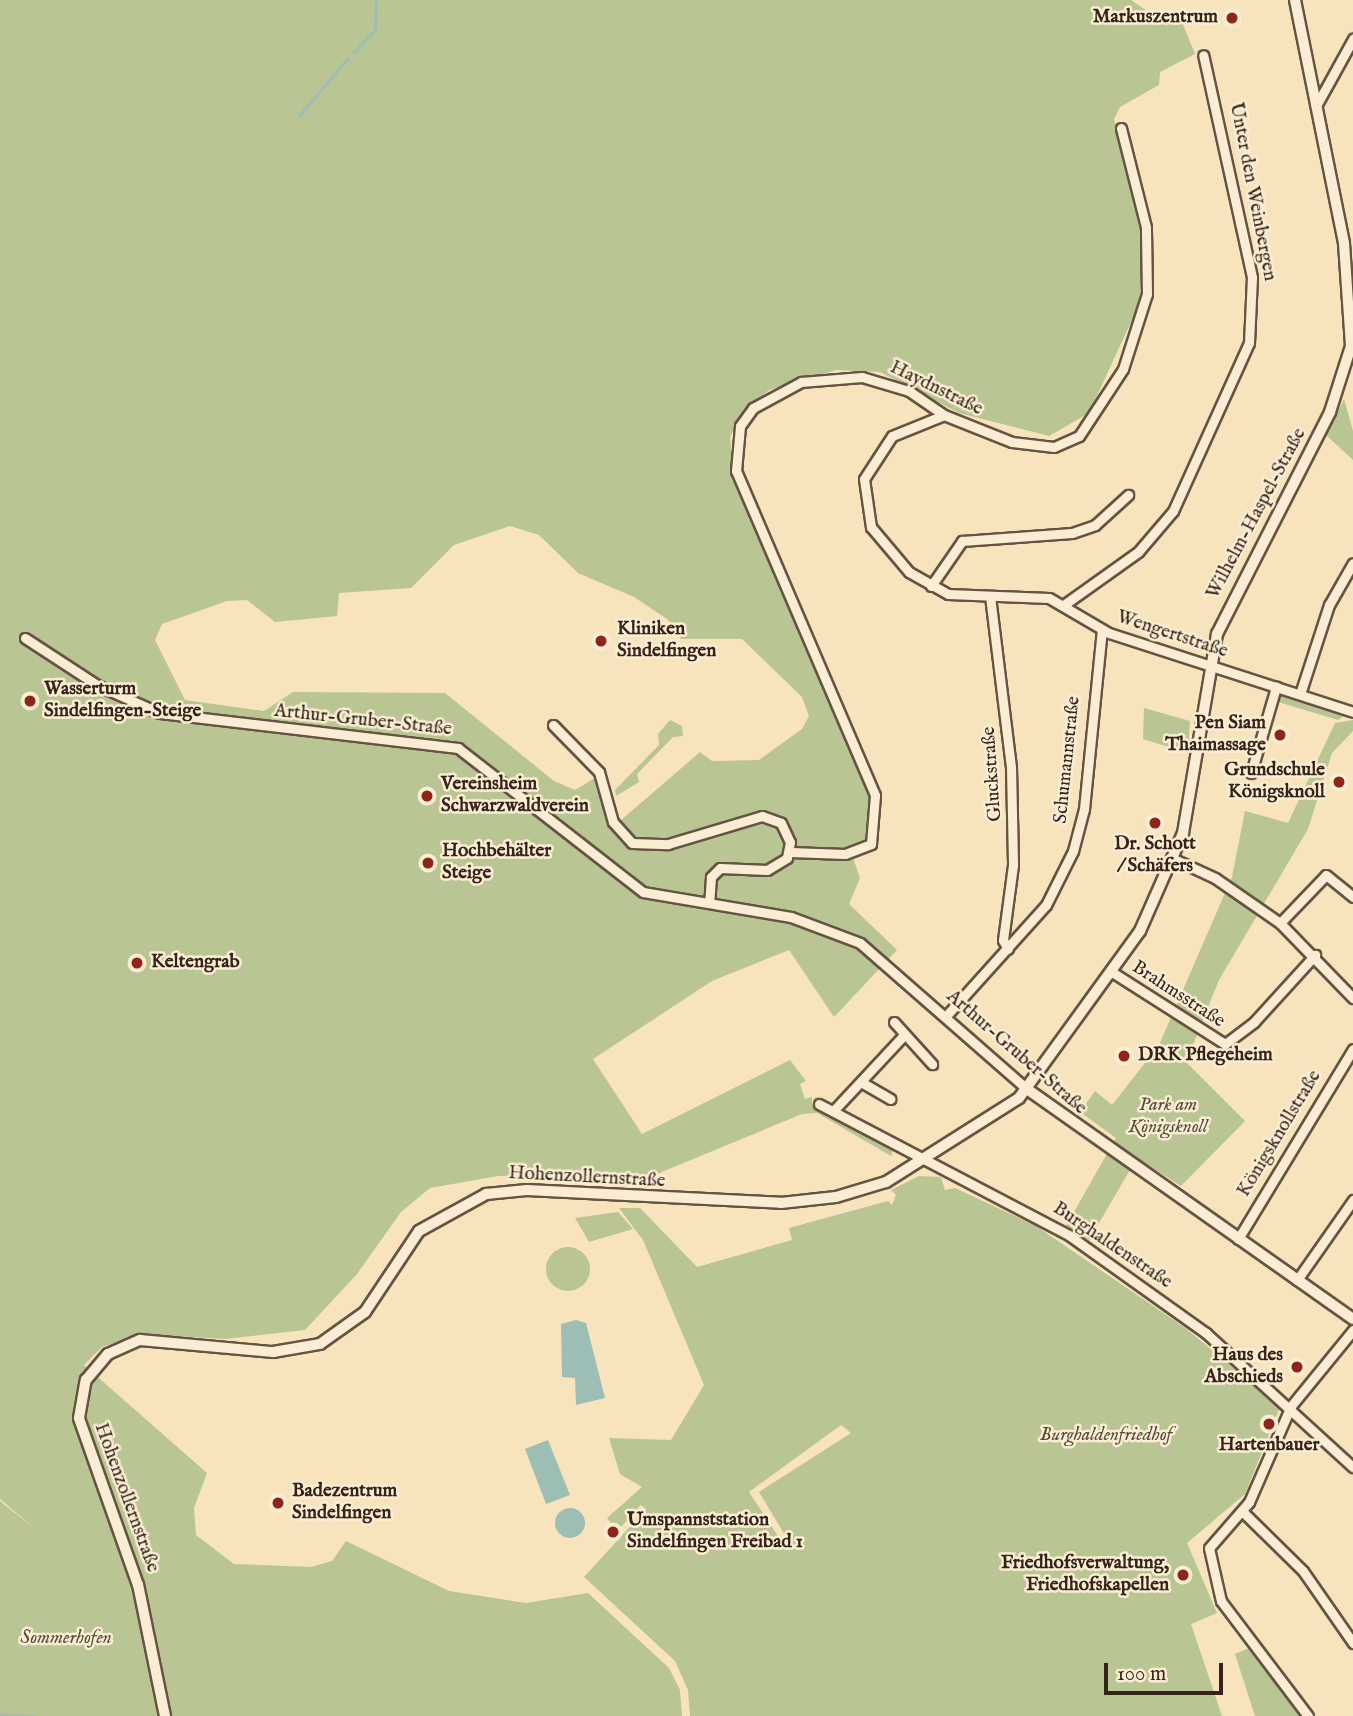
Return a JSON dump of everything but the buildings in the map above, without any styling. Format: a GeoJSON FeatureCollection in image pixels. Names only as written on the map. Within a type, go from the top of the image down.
{"type":"FeatureCollection","features":[{"type":"Feature","properties":{"kind":"street","name":"Wilhelm-Haspel-Straße"},"geometry":{"type":"LineString","coordinates":[[1027,1089],[1140,931],[1174,859],[1189,806],[1207,665],[1235,590],[1330,412],[1350,363],[1349,276],[1295,0]]}},
{"type":"Feature","properties":{"kind":"street"},"geometry":{"type":"LineString","coordinates":[[1316,106],[1353,38]]}},
{"type":"Feature","properties":{"kind":"street","name":"Unter den Weinbergen"},"geometry":{"type":"LineString","coordinates":[[1065,604],[1139,552],[1173,511],[1249,343],[1252,277],[1203,55]]}},
{"type":"Feature","properties":{"kind":"street","name":"Haydnstraße"},"geometry":{"type":"LineString","coordinates":[[789,852],[845,854],[871,844],[874,794],[736,471],[737,434],[746,415],[771,396],[820,378],[877,379],[944,415],[1044,448],[1073,440],[1097,416],[1142,321],[1148,277],[1143,209],[1121,128]]}},
{"type":"Feature","properties":{"kind":"street","name":"Wengertstraße"},"geometry":{"type":"LineString","coordinates":[[944,415],[891,436],[871,462],[863,487],[877,537],[900,565],[948,594],[1065,604],[1102,630],[1353,712]]}},
{"type":"Feature","properties":{"kind":"street"},"geometry":{"type":"LineString","coordinates":[[931,586],[962,541],[1072,533],[1095,525],[1128,495]]}},
{"type":"Feature","properties":{"kind":"street"},"geometry":{"type":"LineString","coordinates":[[1300,694],[1329,605],[1353,563]]}},
{"type":"Feature","properties":{"kind":"street","name":"Gluckstraße"},"geometry":{"type":"LineString","coordinates":[[990,596],[1011,767],[1013,865],[1003,940],[1009,949]]}},
{"type":"Feature","properties":{"kind":"street","name":"Schumannstraße"},"geometry":{"type":"LineString","coordinates":[[946,1016],[1009,949],[1053,894],[1080,829],[1102,630]]}},
{"type":"Feature","properties":{"kind":"street","name":"Arthur-Gruber-Straße"},"geometry":{"type":"LineString","coordinates":[[25,638],[97,685],[160,713],[457,748],[485,764],[632,887],[652,896],[791,917],[841,934],[887,963],[1027,1089],[1353,1319]]}},
{"type":"Feature","properties":{"kind":"street"},"geometry":{"type":"LineString","coordinates":[[1251,773],[1276,687]]}},
{"type":"Feature","properties":{"kind":"street"},"geometry":{"type":"LineString","coordinates":[[553,725],[599,772],[613,822],[632,843],[668,844],[762,816],[785,827],[789,852],[768,870],[714,872],[709,903]]}},
{"type":"Feature","properties":{"kind":"street"},"geometry":{"type":"LineString","coordinates":[[1174,859],[1215,878],[1280,923],[1352,993]]}},
{"type":"Feature","properties":{"kind":"street"},"geometry":{"type":"LineString","coordinates":[[1280,923],[1326,875],[1353,897]]}},
{"type":"Feature","properties":{"kind":"street","name":"Brahmsstraße"},"geometry":{"type":"LineString","coordinates":[[1112,972],[1225,1044],[1254,1022],[1315,955]]}},
{"type":"Feature","properties":{"kind":"street"},"geometry":{"type":"LineString","coordinates":[[894,1022],[932,1064]]}},
{"type":"Feature","properties":{"kind":"street"},"geometry":{"type":"LineString","coordinates":[[835,1109],[904,1035]]}},
{"type":"Feature","properties":{"kind":"street","name":"Königsknollstraße"},"geometry":{"type":"LineString","coordinates":[[1238,1239],[1353,1049]]}},
{"type":"Feature","properties":{"kind":"street"},"geometry":{"type":"LineString","coordinates":[[861,1082],[891,1099]]}},
{"type":"Feature","properties":{"kind":"street","name":"Hohenzollernstraße"},"geometry":{"type":"LineString","coordinates":[[165,1713],[138,1585],[81,1432],[82,1391],[108,1354],[140,1340],[273,1352],[320,1344],[365,1312],[419,1231],[485,1194],[527,1190],[803,1202],[859,1191],[927,1161],[1027,1089]]}},
{"type":"Feature","properties":{"kind":"street","name":"Burghaldenstraße"},"geometry":{"type":"LineString","coordinates":[[819,1104],[835,1109],[1070,1236],[1189,1320],[1292,1406],[1353,1467]]}},
{"type":"Feature","properties":{"kind":"street"},"geometry":{"type":"LineString","coordinates":[[1297,1280],[1353,1200]]}},
{"type":"Feature","properties":{"kind":"street"},"geometry":{"type":"LineString","coordinates":[[1308,1716],[1221,1601],[1210,1544],[1243,1511],[1292,1406],[1353,1330]]}},
{"type":"Feature","properties":{"kind":"street"},"geometry":{"type":"LineString","coordinates":[[1243,1511],[1316,1587],[1353,1643]]}},
{"type":"Feature","properties":{"kind":"green space","name":"Sommerhofen"},"geometry":{"type":"Polygon","coordinates":[[[0,0],[1131,0],[1166,24],[1182,22],[1195,54],[1160,72],[1159,85],[1120,107],[1114,119],[1141,217],[1145,270],[1136,311],[1089,413],[1049,436],[959,413],[880,372],[836,370],[769,390],[740,415],[730,438],[734,474],[869,788],[868,839],[850,849],[860,878],[849,904],[897,950],[834,1017],[789,950],[712,981],[593,1059],[642,1134],[790,1060],[806,1081],[800,1084],[805,1099],[812,1097],[812,1104],[893,1149],[891,1156],[817,1113],[802,1114],[628,1186],[573,1176],[498,1176],[430,1188],[401,1212],[357,1274],[305,1330],[226,1339],[142,1334],[102,1347],[84,1365],[207,1473],[194,1508],[196,1535],[234,1564],[311,1567],[332,1561],[346,1541],[449,1591],[526,1603],[588,1593],[669,1668],[680,1690],[682,1716],[0,1716],[0,1501],[36,1530],[0,1499],[0,0]],[[510,526],[454,545],[411,588],[339,593],[337,616],[275,622],[247,600],[227,601],[162,624],[155,640],[185,700],[264,711],[293,692],[445,693],[554,781],[575,790],[598,776],[606,814],[620,821],[700,752],[712,761],[759,760],[802,729],[809,716],[802,697],[742,639],[681,639],[667,619],[634,597],[578,573],[539,535],[510,526]]]}},
{"type":"Feature","properties":{"kind":"green space"},"geometry":{"type":"Polygon","coordinates":[[[1344,399],[1353,431],[1353,460],[1326,435],[1344,399]]]}},
{"type":"Feature","properties":{"kind":"green space"},"geometry":{"type":"Polygon","coordinates":[[[1279,693],[1348,713],[1338,720],[1275,701],[1279,693]]]}},
{"type":"Feature","properties":{"kind":"green space"},"geometry":{"type":"Polygon","coordinates":[[[1144,708],[1190,721],[1188,753],[1143,739],[1144,708]]]}},
{"type":"Feature","properties":{"kind":"green space"},"geometry":{"type":"Polygon","coordinates":[[[670,720],[682,726],[683,736],[673,737],[637,774],[639,782],[616,796],[615,790],[659,745],[658,734],[670,720]]]}},
{"type":"Feature","properties":{"kind":"green space","name":"Park am Königsknoll"},"geometry":{"type":"Polygon","coordinates":[[[1353,720],[1353,731],[1332,753],[1308,829],[1219,980],[1186,1062],[1245,1121],[1181,1186],[1137,1158],[1089,1240],[1066,1226],[1116,1138],[1080,1112],[1095,1091],[1112,1105],[1159,1045],[1232,877],[1245,811],[1288,823],[1335,723],[1353,720]]]}},
{"type":"Feature","properties":{"kind":"green space","name":"Burghaldenfriedhof"},"geometry":{"type":"Polygon","coordinates":[[[919,1176],[941,1177],[945,1190],[955,1188],[1036,1226],[1184,1327],[1280,1407],[1245,1494],[1187,1543],[1217,1613],[1191,1624],[1222,1716],[690,1716],[688,1690],[675,1661],[584,1577],[646,1509],[641,1505],[617,1531],[607,1518],[642,1487],[620,1474],[609,1438],[671,1440],[704,1385],[643,1240],[619,1208],[640,1208],[697,1267],[792,1240],[789,1228],[888,1201],[892,1205],[896,1195],[891,1190],[919,1176]],[[841,1425],[749,1492],[780,1539],[785,1535],[759,1492],[851,1433],[841,1425]]]}},
{"type":"Feature","properties":{"kind":"green space"},"geometry":{"type":"Polygon","coordinates":[[[618,1212],[633,1229],[589,1242],[575,1218],[618,1212]]]}},
{"type":"Feature","properties":{"kind":"green space"},"geometry":{"type":"Polygon","coordinates":[[[568,1247],[577,1248],[584,1253],[589,1260],[589,1278],[584,1285],[577,1290],[568,1291],[559,1290],[552,1285],[547,1278],[546,1269],[547,1260],[552,1253],[559,1248],[568,1247]]]}},
{"type":"Feature","properties":{"kind":"green space"},"geometry":{"type":"Polygon","coordinates":[[[1254,1646],[1305,1716],[1255,1716],[1235,1654],[1254,1646]]]}},
{"type":"Feature","properties":{"kind":"water"},"geometry":{"type":"Polygon","coordinates":[[[576,1320],[586,1323],[605,1398],[576,1405],[575,1378],[562,1377],[561,1324],[576,1320]]]}},
{"type":"Feature","properties":{"kind":"water"},"geometry":{"type":"Polygon","coordinates":[[[548,1440],[570,1495],[546,1504],[525,1449],[548,1440]]]}},
{"type":"Feature","properties":{"kind":"water"},"geometry":{"type":"Polygon","coordinates":[[[570,1508],[581,1512],[585,1523],[581,1534],[570,1538],[559,1534],[555,1523],[559,1512],[570,1508]]]}},
{"type":"Feature","properties":{"kind":"waterway"},"geometry":{"type":"LineString","coordinates":[[353,53],[375,30],[376,0]]}},
{"type":"Feature","properties":{"kind":"waterway"},"geometry":{"type":"LineString","coordinates":[[299,116],[347,59]]}},
{"type":"Feature","properties":{"kind":"waterway"},"geometry":{"type":"LineString","coordinates":[[0,1715],[36,1716]]}},
{"type":"Feature","properties":{"kind":"place","name":"Markuszentrum"},"geometry":{"type":"Point","coordinates":[1232,18]}},
{"type":"Feature","properties":{"kind":"place","name":"Kliniken Sindelfingen"},"geometry":{"type":"Point","coordinates":[601,641]}},
{"type":"Feature","properties":{"kind":"place","name":"Wasserturm Sindelfingen-Steige"},"geometry":{"type":"Point","coordinates":[30,701]}},
{"type":"Feature","properties":{"kind":"place","name":"Pen Siam Thaimassage"},"geometry":{"type":"Point","coordinates":[1280,735]}},
{"type":"Feature","properties":{"kind":"place","name":"Grundschule Königsknoll"},"geometry":{"type":"Point","coordinates":[1339,782]}},
{"type":"Feature","properties":{"kind":"place","name":"Vereinsheim Schwarzwaldverein"},"geometry":{"type":"Point","coordinates":[427,796]}},
{"type":"Feature","properties":{"kind":"place","name":"Dr. Schott / Schäfers"},"geometry":{"type":"Point","coordinates":[1155,823]}},
{"type":"Feature","properties":{"kind":"place","name":"Hochbehälter Steige"},"geometry":{"type":"Point","coordinates":[428,863]}},
{"type":"Feature","properties":{"kind":"place","name":"Keltengrab"},"geometry":{"type":"Point","coordinates":[137,963]}},
{"type":"Feature","properties":{"kind":"place","name":"DRK Pflegeheim"},"geometry":{"type":"Point","coordinates":[1124,1056]}},
{"type":"Feature","properties":{"kind":"place","name":"Haus des Abschieds"},"geometry":{"type":"Point","coordinates":[1297,1367]}},
{"type":"Feature","properties":{"kind":"place","name":"Hartenbauer"},"geometry":{"type":"Point","coordinates":[1269,1424]}},
{"type":"Feature","properties":{"kind":"place","name":"Badezentrum Sindelfingen"},"geometry":{"type":"Point","coordinates":[278,1503]}},
{"type":"Feature","properties":{"kind":"place","name":"Umspannststation Sindelfingen Freibad 1"},"geometry":{"type":"Point","coordinates":[613,1532]}},
{"type":"Feature","properties":{"kind":"place","name":"Friedhofsverwaltung, Friedhofskapellen"},"geometry":{"type":"Point","coordinates":[1183,1575]}}]}
